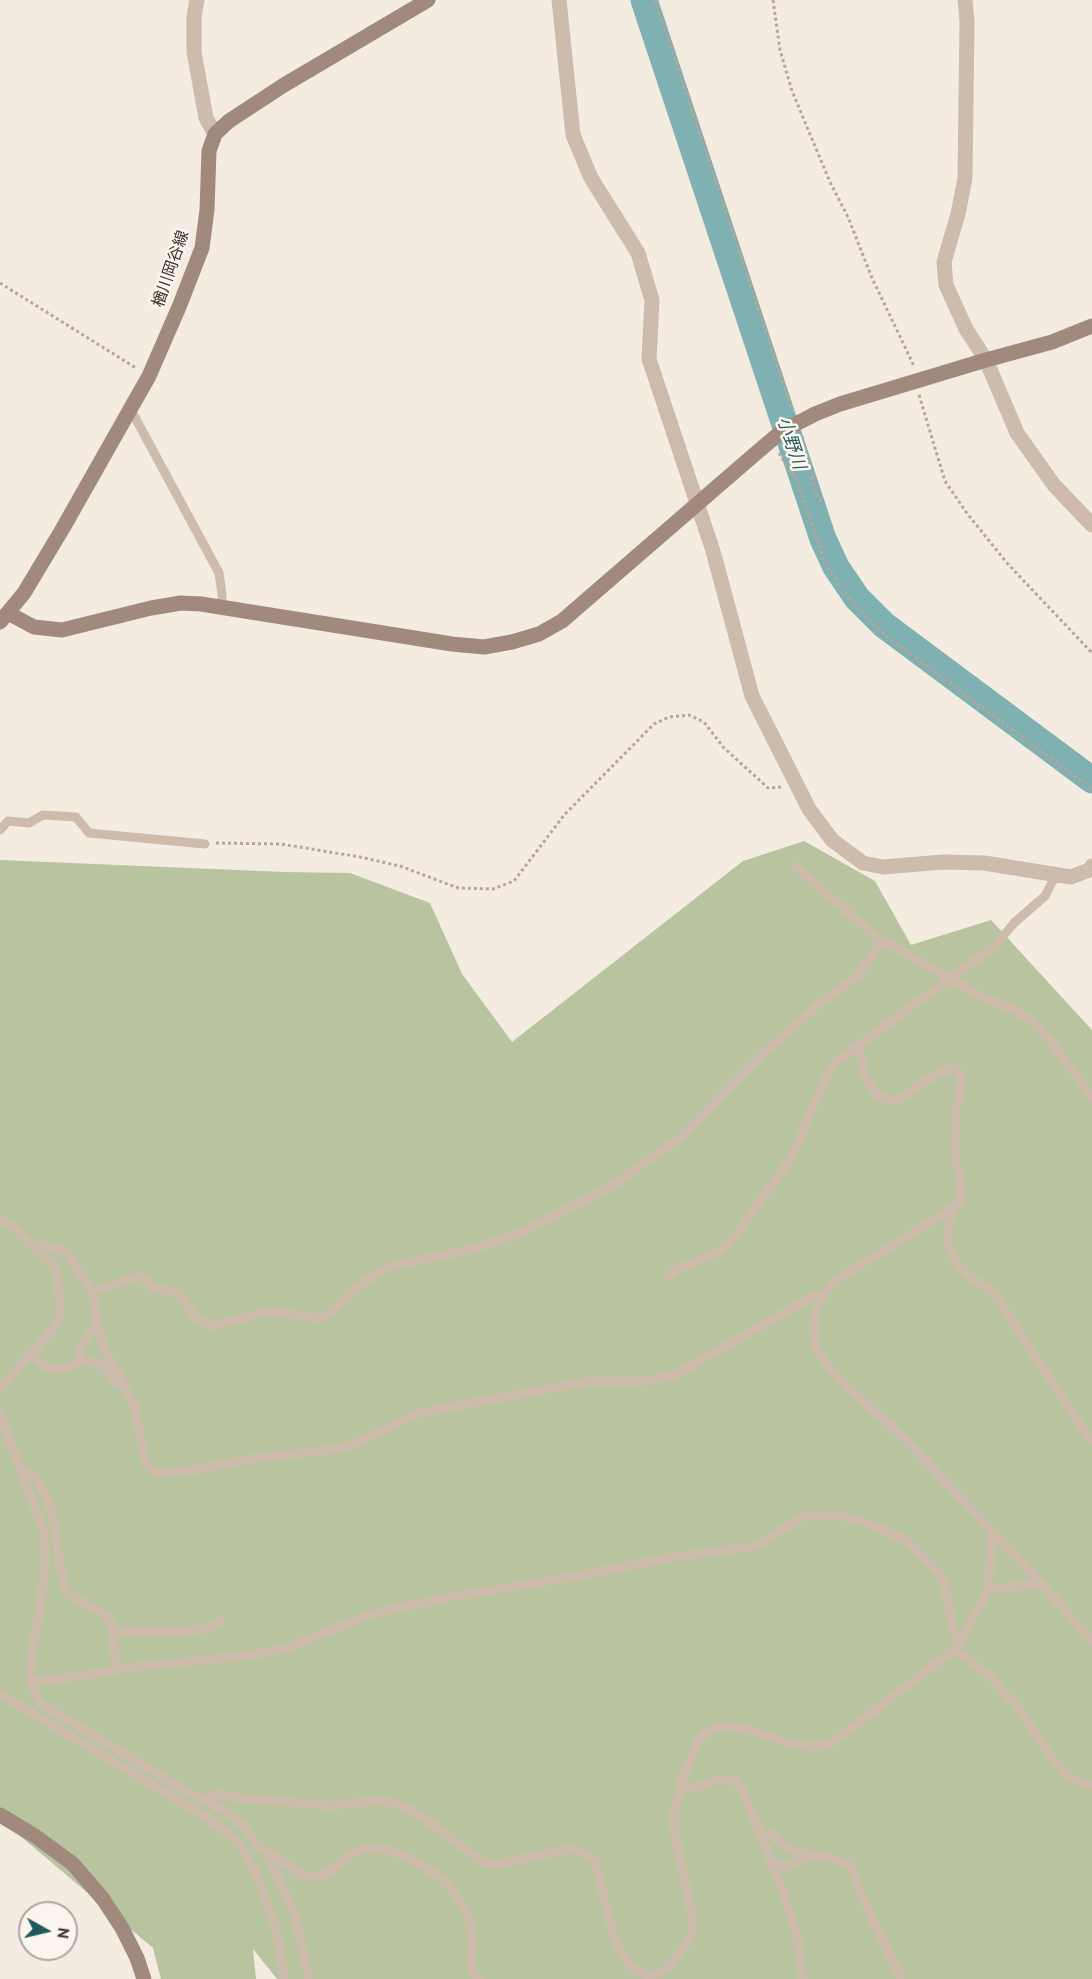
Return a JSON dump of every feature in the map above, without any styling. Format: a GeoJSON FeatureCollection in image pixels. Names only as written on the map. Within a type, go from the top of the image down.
{"type":"FeatureCollection","features":[{"type":"Feature","properties":{"kind":"street"},"geometry":{"type":"LineString","coordinates":[[196,0],[194,52],[206,118],[215,134],[229,121],[284,86],[428,0]]}},
{"type":"Feature","properties":{"kind":"street"},"geometry":{"type":"LineString","coordinates":[[559,0],[573,135],[591,178],[638,253],[652,300],[649,359],[713,551],[752,696],[809,809],[832,840],[863,863],[883,867],[944,862],[984,862],[1071,878],[1089,870],[1092,866]]}},
{"type":"Feature","properties":{"kind":"street"},"geometry":{"type":"LineString","coordinates":[[965,0],[967,21],[965,178],[944,262],[946,285],[966,329],[986,360],[1017,434],[1054,485],[1092,525]]}},
{"type":"Feature","properties":{"kind":"street","name":"楢川岡谷線"},"geometry":{"type":"LineString","coordinates":[[4,618],[24,593],[63,528],[149,376],[202,248],[207,210],[209,151],[215,134]]}},
{"type":"Feature","properties":{"kind":"street"},"geometry":{"type":"LineString","coordinates":[[4,618],[34,627],[62,630],[181,603],[222,607],[452,644],[484,646],[512,642],[539,634],[562,621],[786,430],[840,404],[1053,342],[1092,326]]}},
{"type":"Feature","properties":{"kind":"street"},"geometry":{"type":"LineString","coordinates":[[0,1815],[35,1836],[73,1864],[103,1899],[122,1928],[137,1958],[144,1979]]}},
{"type":"Feature","properties":{"kind":"lane"},"geometry":{"type":"LineString","coordinates":[[131,410],[219,573],[222,607]]}},
{"type":"Feature","properties":{"kind":"lane"},"geometry":{"type":"LineString","coordinates":[[0,830],[8,821],[29,823],[43,814],[76,817],[89,832],[205,844]]}},
{"type":"Feature","properties":{"kind":"lane"},"geometry":{"type":"LineString","coordinates":[[795,866],[882,942],[888,943],[991,1001],[1013,1009],[1030,1019],[1056,1048],[1092,1098]]}},
{"type":"Feature","properties":{"kind":"lane"},"geometry":{"type":"LineString","coordinates":[[669,1277],[674,1272],[720,1251],[730,1242],[794,1152],[834,1063],[995,946],[1014,923],[1045,896],[1056,875]]}},
{"type":"Feature","properties":{"kind":"lane"},"geometry":{"type":"LineString","coordinates":[[92,1293],[140,1276],[146,1279],[153,1289],[177,1292],[196,1317],[212,1326],[269,1311],[320,1318],[329,1314],[353,1291],[380,1271],[391,1266],[464,1251],[519,1233],[614,1185],[681,1137],[764,1053],[817,1006],[857,976],[882,942]]}},
{"type":"Feature","properties":{"kind":"lane"},"geometry":{"type":"LineString","coordinates":[[858,1045],[865,1076],[877,1095],[890,1100],[901,1099],[921,1083],[947,1069],[958,1071],[962,1079],[956,1112],[955,1141],[961,1182],[961,1200],[954,1207],[834,1282],[819,1301],[813,1327],[816,1349],[828,1366],[906,1440],[1042,1584],[1092,1641]]}},
{"type":"Feature","properties":{"kind":"lane"},"geometry":{"type":"LineString","coordinates":[[954,1207],[947,1233],[948,1246],[958,1265],[997,1296],[1087,1436],[1092,1440]]}},
{"type":"Feature","properties":{"kind":"lane"},"geometry":{"type":"LineString","coordinates":[[0,1219],[10,1224],[57,1269],[60,1314],[55,1327],[0,1388]]}},
{"type":"Feature","properties":{"kind":"lane"},"geometry":{"type":"LineString","coordinates":[[34,1247],[44,1245],[62,1250],[71,1257],[79,1273],[89,1285],[103,1345],[134,1405],[146,1464],[155,1472],[161,1473],[199,1469],[257,1458],[330,1450],[354,1444],[419,1413],[591,1381],[646,1381],[675,1376],[812,1297],[822,1296]]}},
{"type":"Feature","properties":{"kind":"lane"},"geometry":{"type":"LineString","coordinates":[[31,1354],[42,1365],[56,1370],[74,1365],[81,1348],[97,1322]]}},
{"type":"Feature","properties":{"kind":"lane"},"geometry":{"type":"LineString","coordinates":[[78,1360],[98,1362],[105,1367],[115,1381],[123,1384]]}},
{"type":"Feature","properties":{"kind":"lane"},"geometry":{"type":"LineString","coordinates":[[0,1414],[44,1532],[45,1573],[30,1666],[31,1682],[39,1701],[177,1786],[222,1809],[244,1827],[259,1847],[278,1857],[299,1874],[314,1877],[325,1875],[353,1853],[362,1849],[397,1851],[443,1879],[463,1905],[469,1920],[472,1938],[471,1962],[473,1973],[479,1979]]}},
{"type":"Feature","properties":{"kind":"lane"},"geometry":{"type":"LineString","coordinates":[[20,1466],[33,1476],[45,1494],[52,1513],[64,1587],[68,1594],[107,1616],[112,1623],[116,1669]]}},
{"type":"Feature","properties":{"kind":"lane"},"geometry":{"type":"LineString","coordinates":[[31,1682],[116,1669],[236,1657],[285,1649],[388,1610],[669,1558],[756,1546],[801,1518],[811,1515],[840,1516],[862,1521],[906,1540],[938,1572],[945,1585],[957,1646],[987,1673],[1022,1712],[1043,1746],[1061,1768],[1072,1779],[1092,1786]]}},
{"type":"Feature","properties":{"kind":"lane"},"geometry":{"type":"LineString","coordinates":[[204,1800],[215,1794],[332,1806],[370,1801],[387,1802],[406,1807],[482,1862],[495,1865],[569,1849],[585,1853],[595,1861],[614,1937],[622,1954],[632,1968],[641,1973],[650,1975],[659,1973],[667,1968],[692,1935],[693,1919],[674,1830],[674,1813],[684,1774],[697,1742],[707,1732],[721,1726],[739,1727],[792,1744],[815,1747],[832,1743],[957,1646],[988,1589],[992,1531]]}},
{"type":"Feature","properties":{"kind":"lane"},"geometry":{"type":"LineString","coordinates":[[988,1589],[1042,1584]]}},
{"type":"Feature","properties":{"kind":"lane"},"geometry":{"type":"LineString","coordinates":[[113,1631],[205,1629],[222,1618]]}},
{"type":"Feature","properties":{"kind":"lane"},"geometry":{"type":"LineString","coordinates":[[0,1694],[208,1818],[239,1843],[256,1873],[270,1914],[283,1960],[285,1979]]}},
{"type":"Feature","properties":{"kind":"lane"},"geometry":{"type":"LineString","coordinates":[[681,1788],[696,1788],[717,1780],[736,1781],[744,1793],[774,1867],[797,1937],[803,1979]]}},
{"type":"Feature","properties":{"kind":"lane"},"geometry":{"type":"LineString","coordinates":[[760,1835],[773,1834],[783,1845],[797,1852],[836,1859],[852,1868],[861,1895],[901,1979]]}},
{"type":"Feature","properties":{"kind":"lane"},"geometry":{"type":"LineString","coordinates":[[269,1852],[269,1858],[295,1914],[309,1979]]}},
{"type":"Feature","properties":{"kind":"lane"},"geometry":{"type":"LineString","coordinates":[[774,1867],[779,1865],[786,1867],[807,1857],[808,1854]]}},
{"type":"Feature","properties":{"kind":"path"},"geometry":{"type":"LineString","coordinates":[[655,0],[786,430],[790,472],[795,476],[824,559],[858,608],[885,635],[1092,789]]}},
{"type":"Feature","properties":{"kind":"path"},"geometry":{"type":"LineString","coordinates":[[773,0],[780,50],[792,90],[830,182],[848,217],[872,278],[915,368],[945,481],[966,512],[1007,563],[1092,653]]}},
{"type":"Feature","properties":{"kind":"path"},"geometry":{"type":"LineString","coordinates":[[0,283],[149,376]]}},
{"type":"Feature","properties":{"kind":"path"},"geometry":{"type":"LineString","coordinates":[[786,430],[806,446],[806,457],[816,494],[821,502]]}},
{"type":"Feature","properties":{"kind":"path"},"geometry":{"type":"LineString","coordinates":[[205,844],[227,842],[280,844],[400,866],[458,888],[493,889],[514,881],[565,814],[654,724],[669,717],[689,715],[704,722],[724,748],[768,788],[798,786]]}},
{"type":"Feature","properties":{"kind":"green space"},"geometry":{"type":"Polygon","coordinates":[[[804,841],[875,881],[911,945],[991,920],[1092,1030],[1092,1979],[277,1979],[253,1949],[256,1979],[161,1979],[153,1948],[0,1819],[0,860],[350,873],[430,903],[462,974],[512,1042],[743,861],[804,841]]]}},
{"type":"Feature","properties":{"kind":"waterway","name":"小野川"},"geometry":{"type":"LineString","coordinates":[[644,0],[823,539],[836,567],[857,598],[884,625],[1092,780]]}}]}
